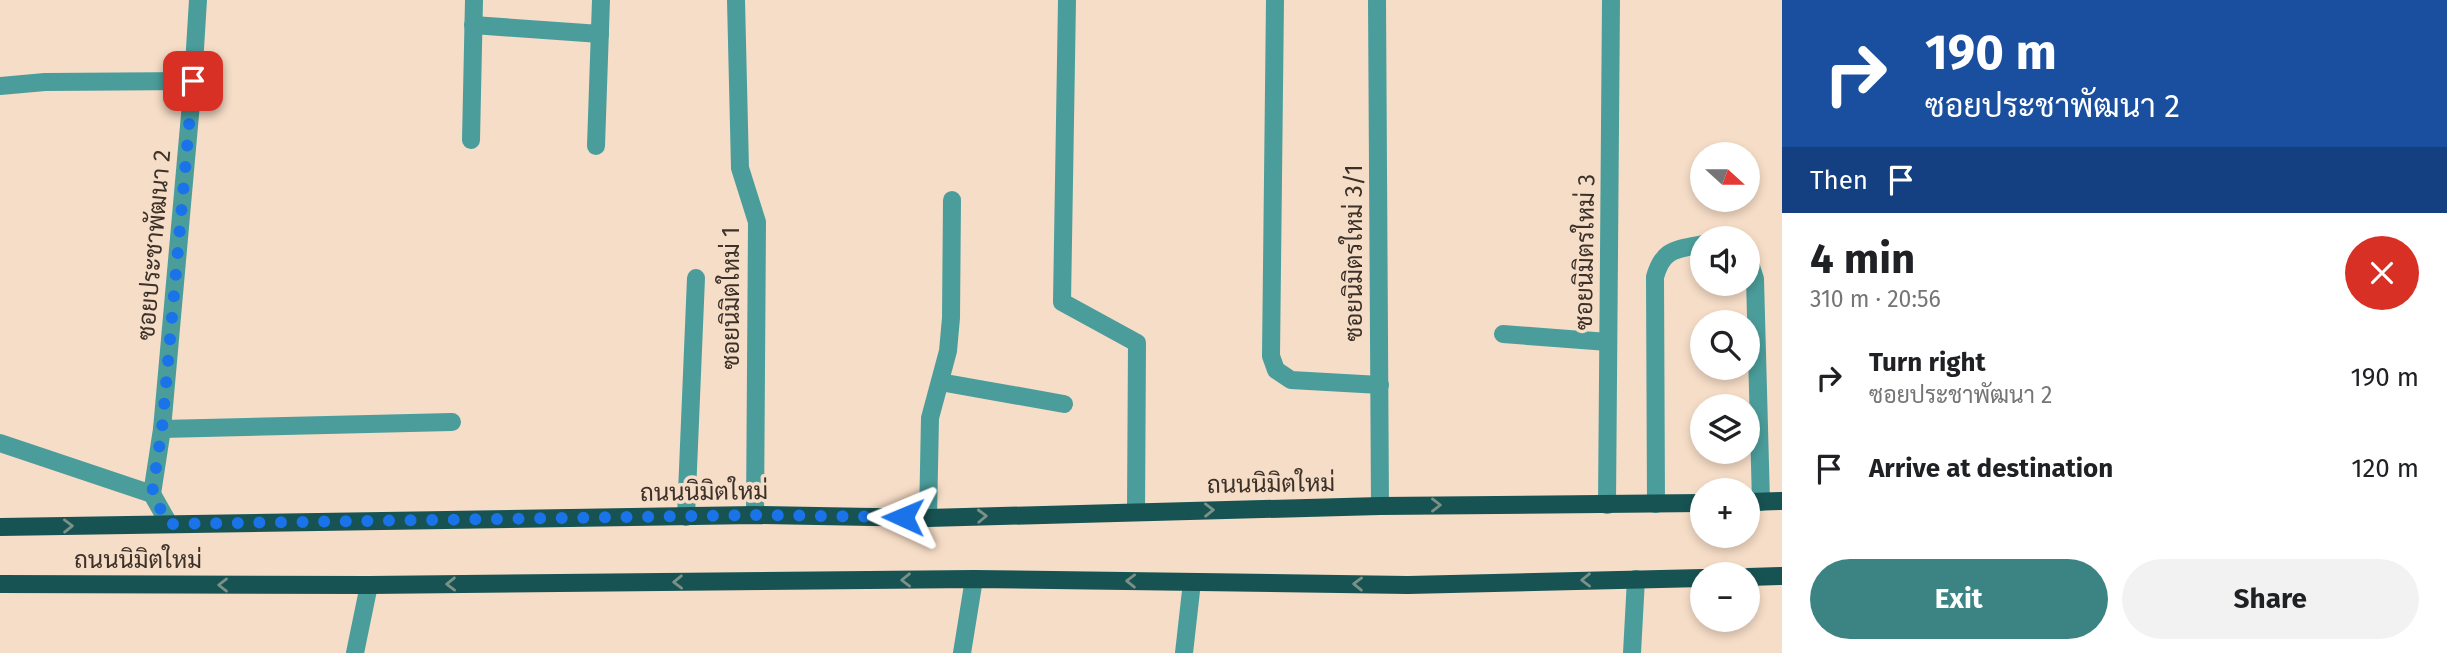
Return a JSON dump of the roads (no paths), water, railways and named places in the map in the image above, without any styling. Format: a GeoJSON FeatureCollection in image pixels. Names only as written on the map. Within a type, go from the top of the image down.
{"type":"FeatureCollection","features":[{"type":"Feature","properties":{"kind":"main road"},"geometry":{"type":"LineString","coordinates":[[1760,502],[1782,501]]}},
{"type":"Feature","properties":{"kind":"main road","name":"ถนนนิมิตใหม่"},"geometry":{"type":"LineString","coordinates":[[0,527],[755,515],[928,517],[1380,506],[1690,503]]}},
{"type":"Feature","properties":{"kind":"main road"},"geometry":{"type":"LineString","coordinates":[[1760,577],[1782,576]]}},
{"type":"Feature","properties":{"kind":"main road","name":"ถนนนิมิตใหม่"},"geometry":{"type":"LineString","coordinates":[[0,584],[369,585],[974,579],[1408,585],[1690,578]]}},
{"type":"Feature","properties":{"kind":"street","name":"ซอยประชาพัฒนา 2"},"geometry":{"type":"LineString","coordinates":[[152,494],[162,429],[198,0]]}},
{"type":"Feature","properties":{"kind":"street"},"geometry":{"type":"LineString","coordinates":[[471,140],[474,0]]}},
{"type":"Feature","properties":{"kind":"street"},"geometry":{"type":"LineString","coordinates":[[596,146],[601,0]]}},
{"type":"Feature","properties":{"kind":"street","name":"ซอยนิมิตใหม่ 1"},"geometry":{"type":"LineString","coordinates":[[736,0],[740,168],[757,222],[755,515]]}},
{"type":"Feature","properties":{"kind":"street"},"geometry":{"type":"LineString","coordinates":[[1067,0],[1062,302],[1137,343],[1136,512]]}},
{"type":"Feature","properties":{"kind":"street"},"geometry":{"type":"LineString","coordinates":[[1275,0],[1271,356],[1276,370],[1292,380],[1380,385]]}},
{"type":"Feature","properties":{"kind":"street","name":"ซอยนิมิตรใหม่ 3/1"},"geometry":{"type":"LineString","coordinates":[[1377,0],[1380,506]]}},
{"type":"Feature","properties":{"kind":"street","name":"ซอยนิมิตรใหม่ 3"},"geometry":{"type":"LineString","coordinates":[[1607,505],[1612,0]]}},
{"type":"Feature","properties":{"kind":"street"},"geometry":{"type":"LineString","coordinates":[[473,25],[600,34]]}},
{"type":"Feature","properties":{"kind":"street"},"geometry":{"type":"LineString","coordinates":[[0,86],[46,82],[193,81]]}},
{"type":"Feature","properties":{"kind":"street"},"geometry":{"type":"LineString","coordinates":[[928,517],[930,418],[948,351],[951,318],[952,200]]}},
{"type":"Feature","properties":{"kind":"street"},"geometry":{"type":"LineString","coordinates":[[1656,504],[1655,277],[1659,262],[1671,251],[1690,247]]}},
{"type":"Feature","properties":{"kind":"street"},"geometry":{"type":"LineString","coordinates":[[685,517],[696,278]]}},
{"type":"Feature","properties":{"kind":"street"},"geometry":{"type":"LineString","coordinates":[[1755,296],[1755,478]]}},
{"type":"Feature","properties":{"kind":"street"},"geometry":{"type":"LineString","coordinates":[[1503,334],[1608,342]]}},
{"type":"Feature","properties":{"kind":"street"},"geometry":{"type":"LineString","coordinates":[[940,382],[1064,404]]}},
{"type":"Feature","properties":{"kind":"street"},"geometry":{"type":"LineString","coordinates":[[162,429],[452,422]]}},
{"type":"Feature","properties":{"kind":"street"},"geometry":{"type":"LineString","coordinates":[[0,443],[152,494],[169,524]]}},
{"type":"Feature","properties":{"kind":"street"},"geometry":{"type":"LineString","coordinates":[[962,653],[974,579]]}},
{"type":"Feature","properties":{"kind":"street"},"geometry":{"type":"LineString","coordinates":[[1632,653],[1636,579]]}},
{"type":"Feature","properties":{"kind":"street"},"geometry":{"type":"LineString","coordinates":[[1184,653],[1192,582]]}},
{"type":"Feature","properties":{"kind":"street"},"geometry":{"type":"LineString","coordinates":[[355,653],[369,585]]}}]}
